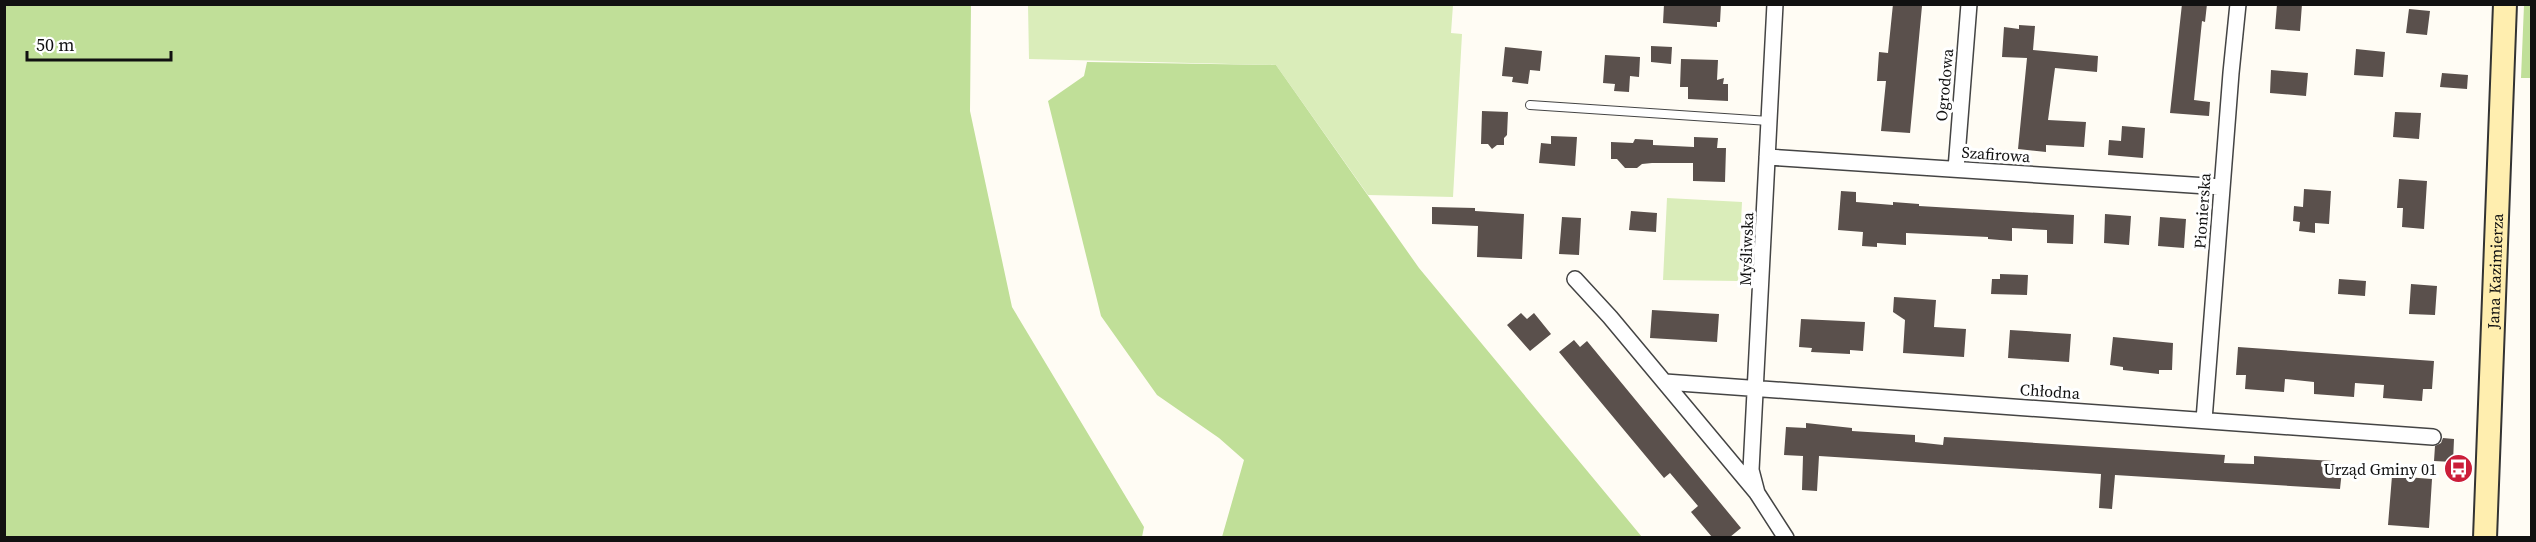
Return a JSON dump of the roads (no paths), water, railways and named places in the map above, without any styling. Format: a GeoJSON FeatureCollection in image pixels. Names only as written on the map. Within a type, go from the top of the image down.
{"type":"FeatureCollection","features":[{"type":"Feature","properties":{"kind":"main road","name":"Jana Kazimierza"},"geometry":{"type":"LineString","coordinates":[[2484,537],[2505,4]]}},
{"type":"Feature","properties":{"kind":"street","name":"Myśliwska"},"geometry":{"type":"LineString","coordinates":[[1757,493],[1751,470],[1775,4]]}},
{"type":"Feature","properties":{"kind":"street","name":"Ogrodowa"},"geometry":{"type":"LineString","coordinates":[[1956,169],[1969,4]]}},
{"type":"Feature","properties":{"kind":"street","name":"Pionierska"},"geometry":{"type":"LineString","coordinates":[[2204,420],[2238,4]]}},
{"type":"Feature","properties":{"kind":"street","name":"Szafirowa"},"geometry":{"type":"LineString","coordinates":[[1767,157],[2222,187]]}},
{"type":"Feature","properties":{"kind":"street","name":"Myśliwska"},"geometry":{"type":"LineString","coordinates":[[1575,279],[1665,382],[1757,493],[1786,537]]}},
{"type":"Feature","properties":{"kind":"street","name":"Chłodna"},"geometry":{"type":"LineString","coordinates":[[1665,382],[2433,436]]}},
{"type":"Feature","properties":{"kind":"lane"},"geometry":{"type":"LineString","coordinates":[[1530,105],[1769,121]]}},
{"type":"Feature","properties":{"kind":"place","name":"Urząd Gminy 01"},"geometry":{"type":"Point","coordinates":[2458,469]}}]}
